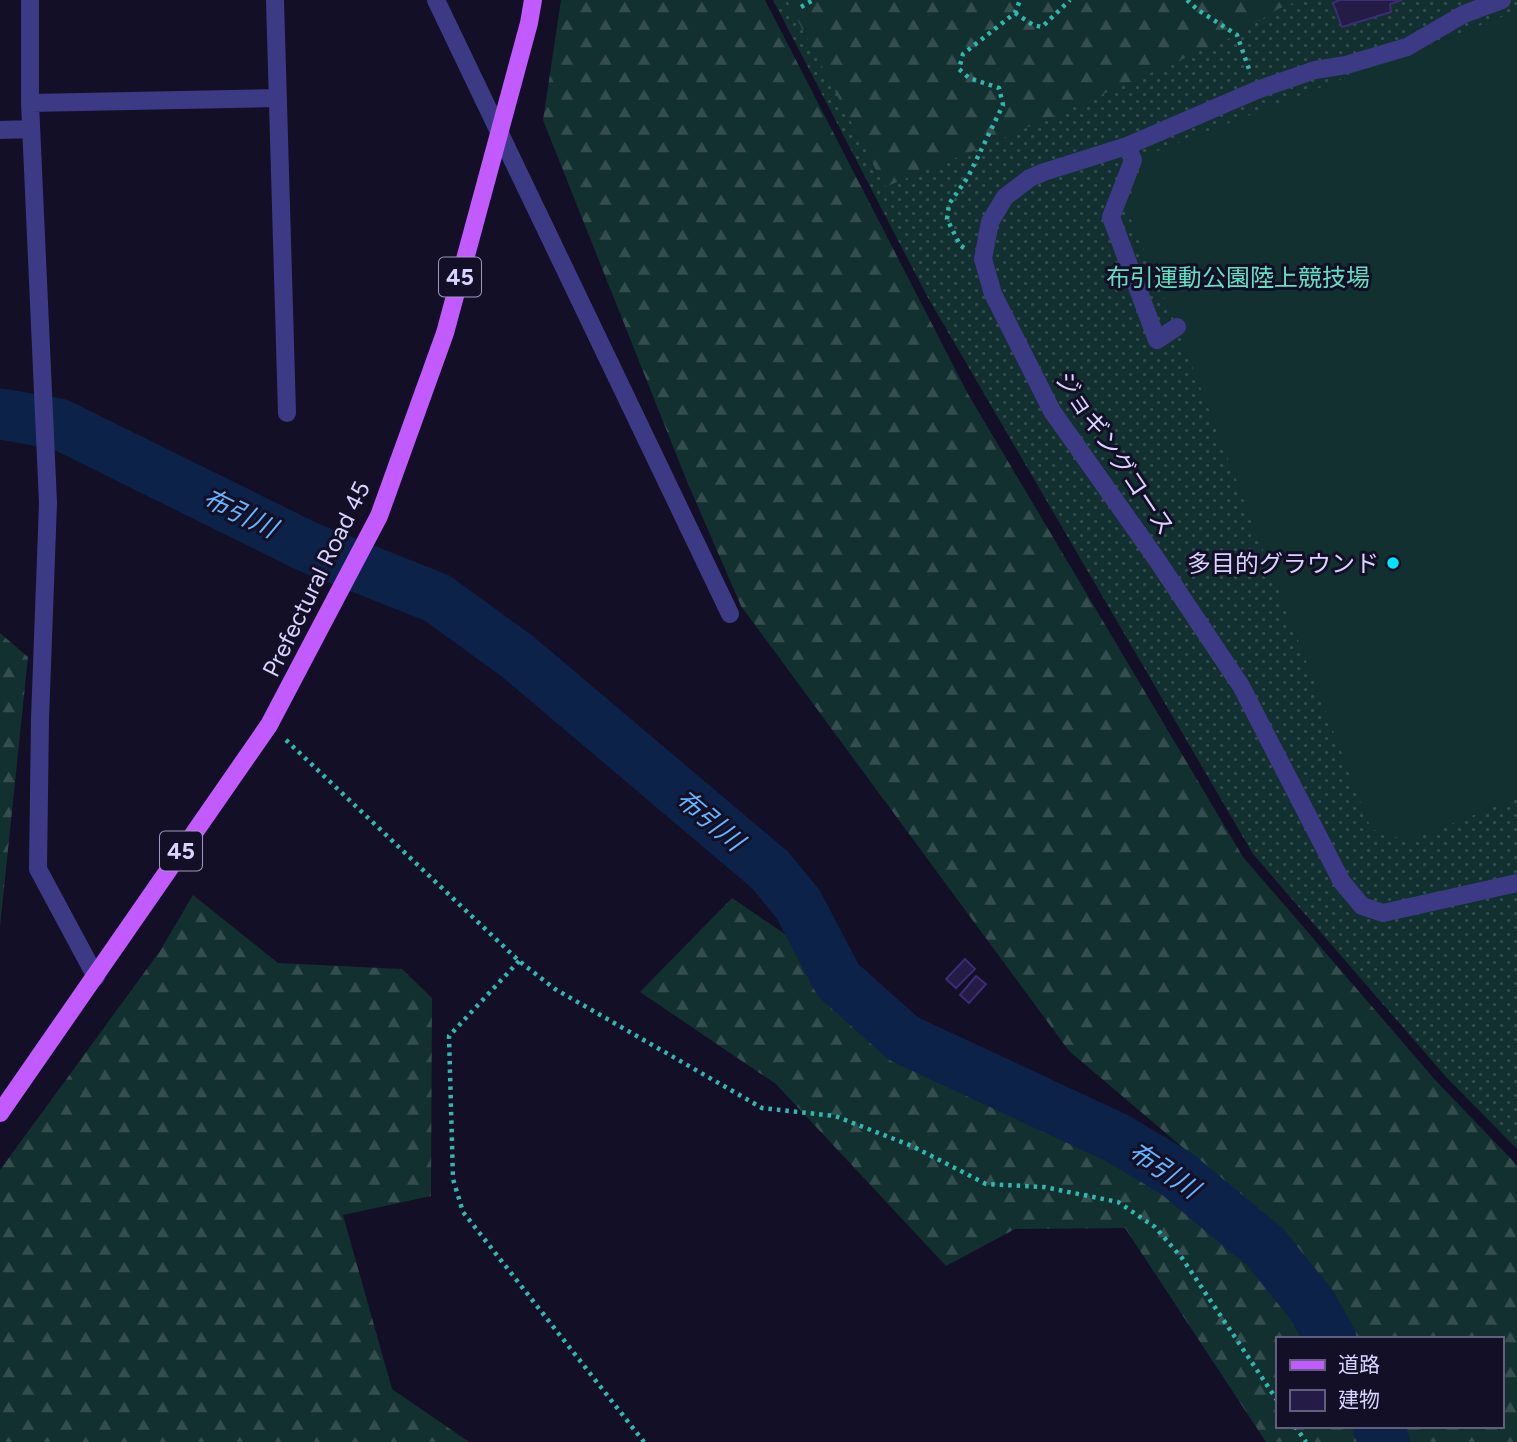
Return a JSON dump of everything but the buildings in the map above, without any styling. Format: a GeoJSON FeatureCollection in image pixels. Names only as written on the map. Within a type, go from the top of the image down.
{"type":"FeatureCollection","features":[{"type":"Feature","properties":{"kind":"main road","name":"Prefectural Road 45"},"geometry":{"type":"LineString","coordinates":[[0,1112],[270,724],[379,516],[445,333],[533,0]]}},
{"type":"Feature","properties":{"kind":"street"},"geometry":{"type":"LineString","coordinates":[[30,0],[30,103],[48,503],[38,869],[96,977]]}},
{"type":"Feature","properties":{"kind":"street"},"geometry":{"type":"LineString","coordinates":[[275,0],[287,413]]}},
{"type":"Feature","properties":{"kind":"street"},"geometry":{"type":"LineString","coordinates":[[436,0],[730,614]]}},
{"type":"Feature","properties":{"kind":"street","name":"ジョギングコース"},"geometry":{"type":"LineString","coordinates":[[1502,0],[1464,14],[1407,47],[1346,65],[1315,70],[1257,90],[1127,146],[1044,172],[1005,197],[990,222],[982,259],[993,294],[1052,411],[1155,557],[1241,686],[1342,881],[1362,906],[1383,913],[1517,883]]}},
{"type":"Feature","properties":{"kind":"street"},"geometry":{"type":"LineString","coordinates":[[30,103],[278,98]]}},
{"type":"Feature","properties":{"kind":"street"},"geometry":{"type":"LineString","coordinates":[[0,130],[31,129]]}},
{"type":"Feature","properties":{"kind":"street"},"geometry":{"type":"LineString","coordinates":[[1127,146],[1133,160],[1111,217],[1157,340],[1177,327]]}},
{"type":"Feature","properties":{"kind":"path"},"geometry":{"type":"LineString","coordinates":[[801,7],[813,0]]}},
{"type":"Feature","properties":{"kind":"path"},"geometry":{"type":"LineString","coordinates":[[982,259],[960,245],[947,219],[949,204],[968,177],[1003,104],[1002,95],[999,88],[969,78],[959,69],[963,54],[1015,13],[1020,0]]}},
{"type":"Feature","properties":{"kind":"path"},"geometry":{"type":"LineString","coordinates":[[1015,13],[1033,25],[1042,27],[1070,0]]}},
{"type":"Feature","properties":{"kind":"path"},"geometry":{"type":"LineString","coordinates":[[1187,0],[1237,36],[1257,90]]}},
{"type":"Feature","properties":{"kind":"path"},"geometry":{"type":"LineString","coordinates":[[270,724],[519,961],[555,989],[762,1108],[835,1116],[912,1146],[986,1184],[1044,1187],[1118,1202],[1155,1227],[1182,1258],[1276,1399]]}},
{"type":"Feature","properties":{"kind":"path"},"geometry":{"type":"LineString","coordinates":[[519,961],[449,1036],[453,1179],[463,1212],[644,1442]]}},
{"type":"Feature","properties":{"kind":"green space"},"geometry":{"type":"Polygon","coordinates":[[[561,0],[765,0],[968,394],[1243,857],[1437,1082],[1517,1165],[1517,1442],[1266,1442],[1125,1228],[1015,1229],[946,1266],[776,1084],[640,992],[732,898],[888,1004],[1194,1157],[1069,1051],[741,606],[686,479],[543,120],[561,0]]]}},
{"type":"Feature","properties":{"kind":"green space","name":"布引運動公園陸上競技場"},"geometry":{"type":"Polygon","coordinates":[[[773,0],[1517,0],[1517,1149],[1446,1077],[1253,854],[927,296],[773,0]]]}},
{"type":"Feature","properties":{"kind":"green space"},"geometry":{"type":"Polygon","coordinates":[[[787,0],[1301,0],[1278,9],[1237,35],[990,144],[885,187],[787,0]]]}},
{"type":"Feature","properties":{"kind":"green space","name":"多目的グラウンド"},"geometry":{"type":"Polygon","coordinates":[[[1517,11],[1517,798],[1408,841],[1371,829],[1177,327],[1126,208],[1145,156],[1517,11]]]}},
{"type":"Feature","properties":{"kind":"green space"},"geometry":{"type":"Polygon","coordinates":[[[0,633],[28,657],[0,927],[0,633]]]}},
{"type":"Feature","properties":{"kind":"green space"},"geometry":{"type":"Polygon","coordinates":[[[193,895],[278,963],[402,969],[432,998],[431,1196],[343,1215],[392,1389],[469,1442],[0,1442],[0,1170],[160,951],[193,895]]]}},
{"type":"Feature","properties":{"kind":"waterway","name":"布引川"},"geometry":{"type":"LineString","coordinates":[[0,414],[59,424],[308,547],[437,598],[517,656],[770,870],[798,904],[838,980],[904,1039],[1117,1138],[1177,1174],[1265,1247],[1311,1304],[1330,1337]]}},
{"type":"Feature","properties":{"kind":"waterway","name":"布引川"},"geometry":{"type":"LineString","coordinates":[[1379,1428],[1384,1442]]}},
{"type":"Feature","properties":{"kind":"place","name":"多目的グラウンド"},"geometry":{"type":"Point","coordinates":[1393,563]}}]}
